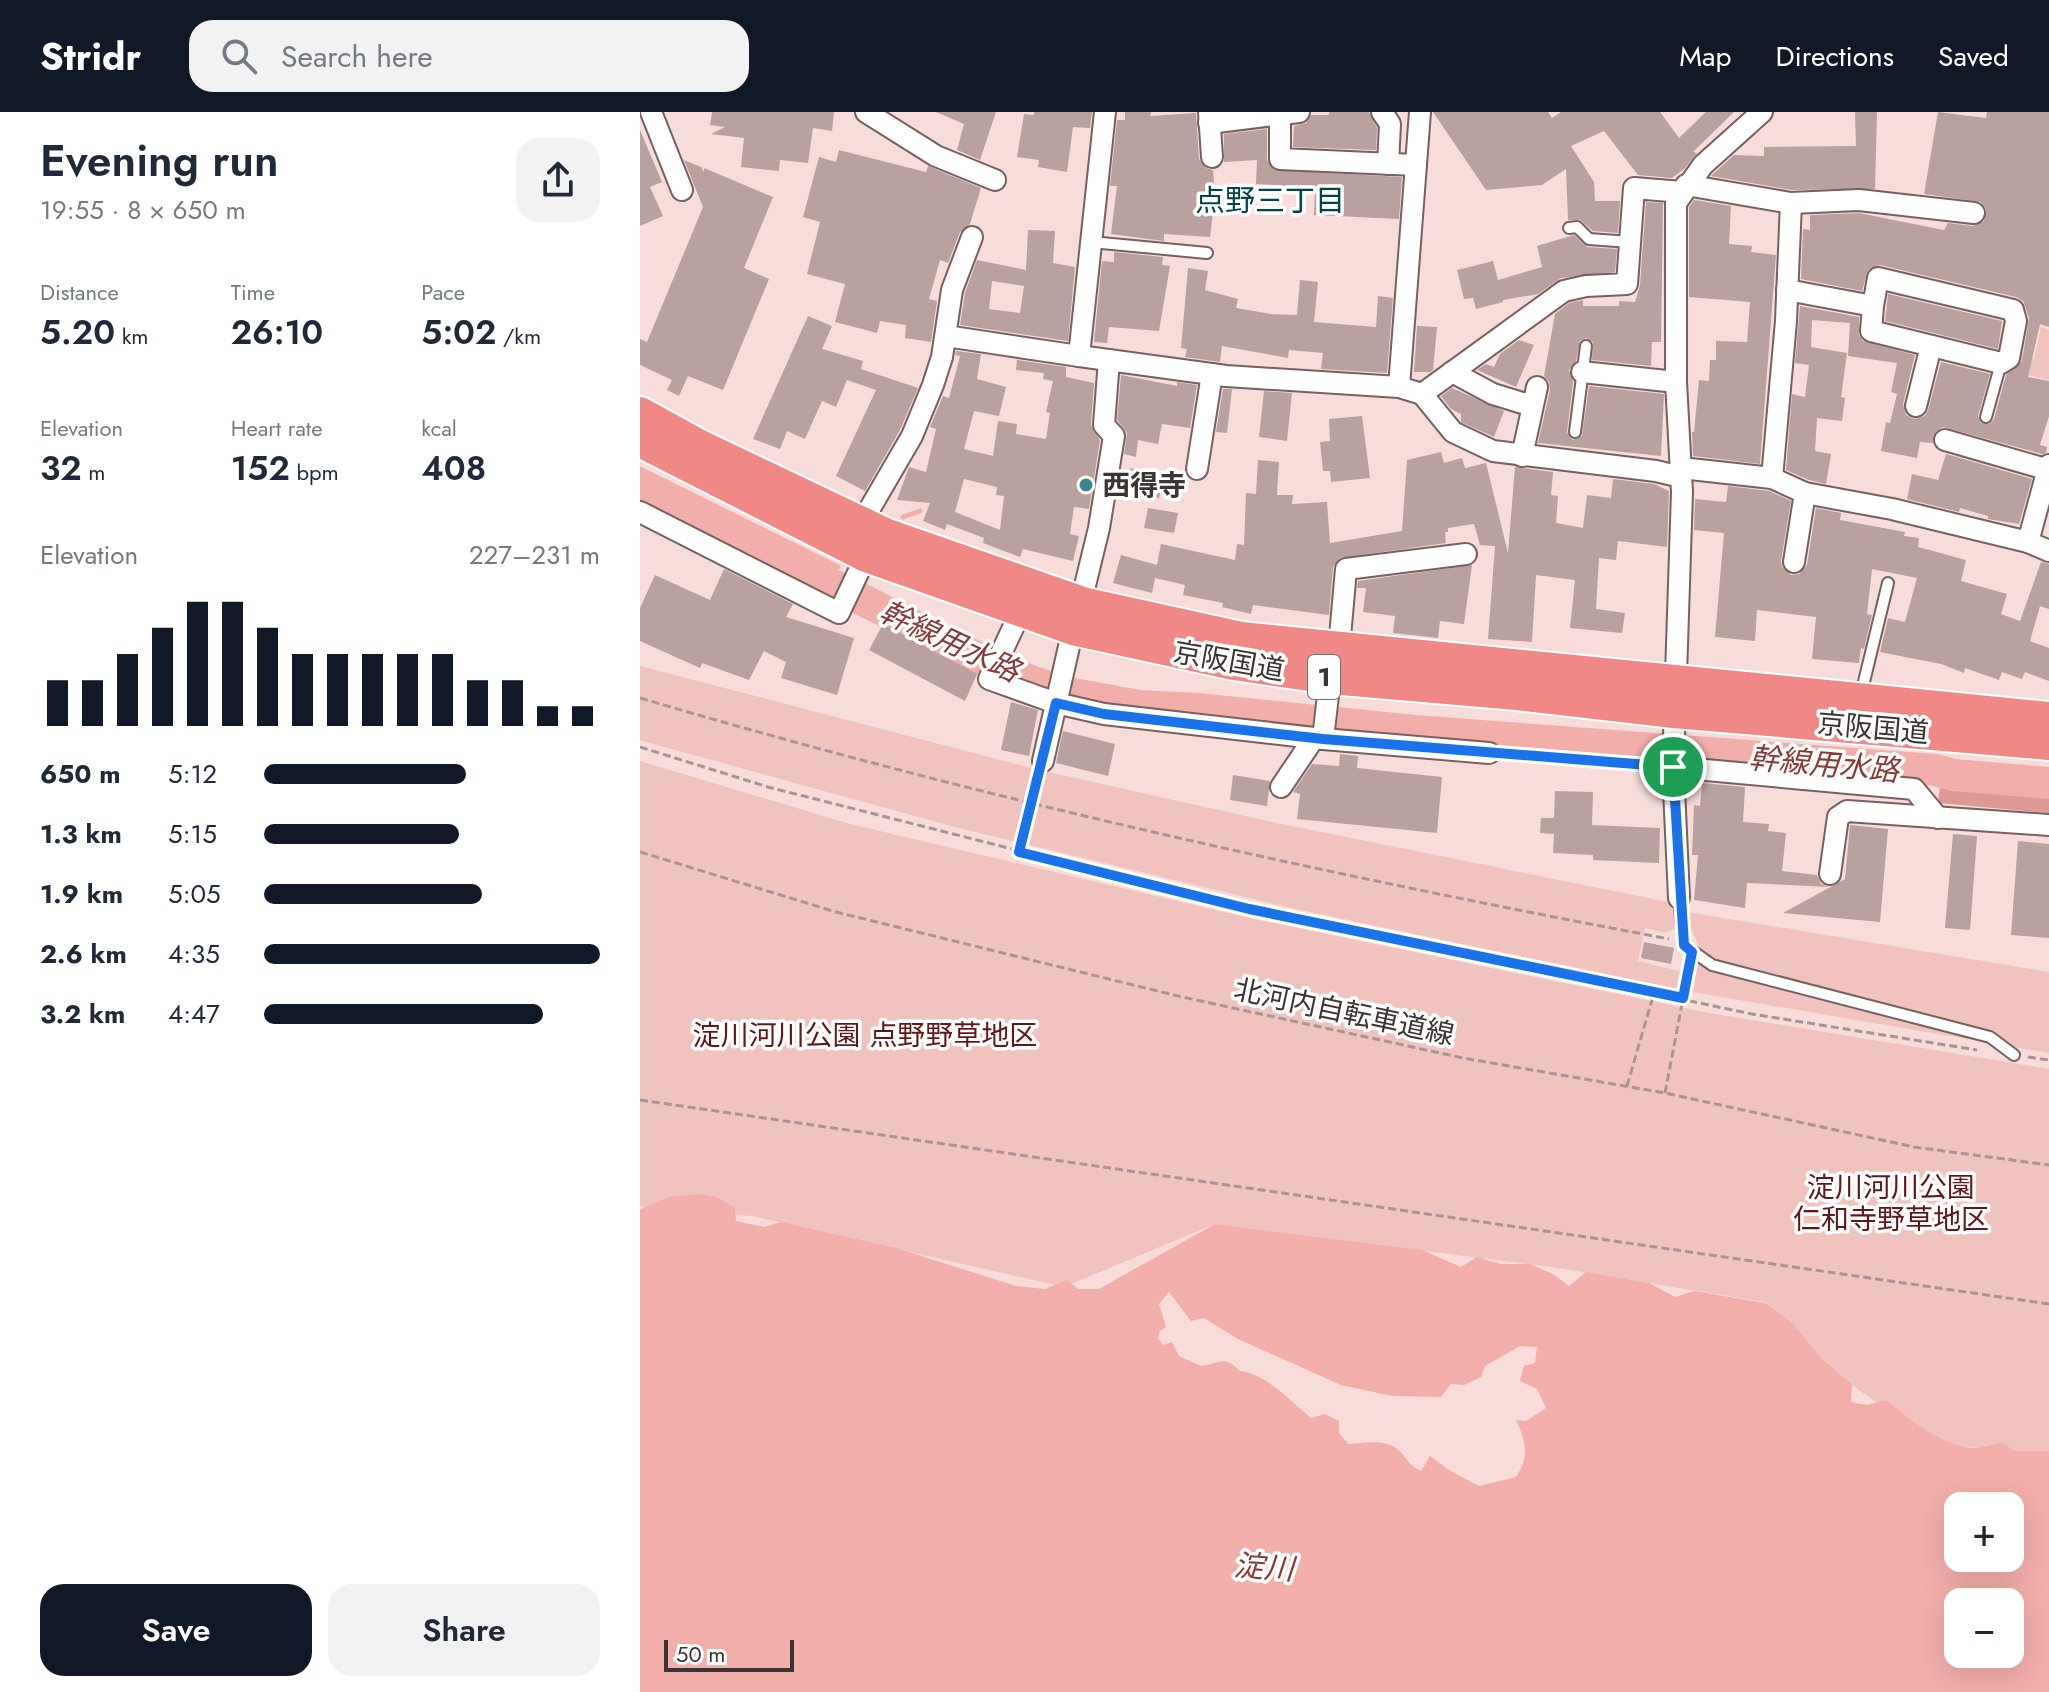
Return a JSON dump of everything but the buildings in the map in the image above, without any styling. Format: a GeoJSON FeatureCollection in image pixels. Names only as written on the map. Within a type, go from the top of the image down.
{"type":"FeatureCollection","features":[{"type":"Feature","properties":{"kind":"highway","name":"京阪国道"},"geometry":{"type":"LineString","coordinates":[[640,413],[700,446],[885,534],[1077,616],[1234,664],[1674,710],[2049,744]]}},
{"type":"Feature","properties":{"kind":"highway","name":"京阪国道"},"geometry":{"type":"LineString","coordinates":[[640,441],[861,567],[1020,613],[1077,616]]}},
{"type":"Feature","properties":{"kind":"highway","name":"京阪国道"},"geometry":{"type":"LineString","coordinates":[[1674,710],[1859,700],[2049,718]]}},
{"type":"Feature","properties":{"kind":"street"},"geometry":{"type":"LineString","coordinates":[[651,112],[682,190]]}},
{"type":"Feature","properties":{"kind":"street"},"geometry":{"type":"LineString","coordinates":[[866,112],[936,156],[995,180]]}},
{"type":"Feature","properties":{"kind":"street"},"geometry":{"type":"LineString","coordinates":[[1079,356],[1105,112]]}},
{"type":"Feature","properties":{"kind":"street"},"geometry":{"type":"LineString","coordinates":[[1382,112],[1390,124],[1388,164]]}},
{"type":"Feature","properties":{"kind":"street"},"geometry":{"type":"LineString","coordinates":[[1399,387],[1420,112]]}},
{"type":"Feature","properties":{"kind":"street"},"geometry":{"type":"LineString","coordinates":[[1679,898],[1673,764],[1681,472],[1676,382],[1676,203],[1703,165],[1762,112]]}},
{"type":"Feature","properties":{"kind":"street"},"geometry":{"type":"LineString","coordinates":[[1212,157],[1209,117],[1289,114],[1280,159],[1416,165]]}},
{"type":"Feature","properties":{"kind":"street"},"geometry":{"type":"LineString","coordinates":[[1422,394],[1564,291],[1586,286],[1627,284],[1634,188],[1684,189],[1791,203],[1859,200],[1974,213]]}},
{"type":"Feature","properties":{"kind":"street"},"geometry":{"type":"LineString","coordinates":[[1772,478],[1791,203]]}},
{"type":"Feature","properties":{"kind":"street"},"geometry":{"type":"LineString","coordinates":[[862,522],[912,436],[942,357],[952,290],[972,237]]}},
{"type":"Feature","properties":{"kind":"street"},"geometry":{"type":"LineString","coordinates":[[1878,278],[2013,310],[2016,321],[2009,358],[2001,363],[1871,331],[1873,306],[1878,278]]}},
{"type":"Feature","properties":{"kind":"street"},"geometry":{"type":"LineString","coordinates":[[1787,290],[1873,306]]}},
{"type":"Feature","properties":{"kind":"street"},"geometry":{"type":"LineString","coordinates":[[946,336],[1212,374],[1399,387],[1422,394],[1453,432],[1493,451],[1656,471],[1772,478],[1805,493],[1892,509],[2028,542],[2049,551]]}},
{"type":"Feature","properties":{"kind":"street"},"geometry":{"type":"LineString","coordinates":[[1916,406],[1931,346]]}},
{"type":"Feature","properties":{"kind":"street"},"geometry":{"type":"LineString","coordinates":[[1043,761],[1099,528],[1114,436],[1104,425],[1109,360]]}},
{"type":"Feature","properties":{"kind":"street"},"geometry":{"type":"LineString","coordinates":[[1452,372],[1493,394],[1534,396],[1522,456]]}},
{"type":"Feature","properties":{"kind":"street"},"geometry":{"type":"LineString","coordinates":[[1582,372],[1676,382]]}},
{"type":"Feature","properties":{"kind":"street"},"geometry":{"type":"LineString","coordinates":[[1197,469],[1212,374]]}},
{"type":"Feature","properties":{"kind":"street"},"geometry":{"type":"LineString","coordinates":[[1945,440],[2049,468],[2028,542]]}},
{"type":"Feature","properties":{"kind":"street"},"geometry":{"type":"LineString","coordinates":[[1794,562],[1805,493]]}},
{"type":"Feature","properties":{"kind":"street"},"geometry":{"type":"LineString","coordinates":[[640,512],[839,613],[861,567]]}},
{"type":"Feature","properties":{"kind":"street"},"geometry":{"type":"LineString","coordinates":[[1281,787],[1318,738],[1332,675],[1346,569],[1466,554]]}},
{"type":"Feature","properties":{"kind":"street"},"geometry":{"type":"LineString","coordinates":[[1020,613],[989,679],[1056,703],[1104,714],[1489,753]]}},
{"type":"Feature","properties":{"kind":"street"},"geometry":{"type":"LineString","coordinates":[[1673,764],[1914,789],[1938,818]]}},
{"type":"Feature","properties":{"kind":"street"},"geometry":{"type":"LineString","coordinates":[[1830,874],[1838,817],[1847,811],[2049,825]]}},
{"type":"Feature","properties":{"kind":"lane"},"geometry":{"type":"LineString","coordinates":[[1569,228],[1577,227],[1589,239],[1630,242]]}},
{"type":"Feature","properties":{"kind":"lane"},"geometry":{"type":"LineString","coordinates":[[1091,242],[1207,253]]}},
{"type":"Feature","properties":{"kind":"lane"},"geometry":{"type":"LineString","coordinates":[[1575,432],[1586,346]]}},
{"type":"Feature","properties":{"kind":"lane"},"geometry":{"type":"LineString","coordinates":[[1986,417],[2001,363]]}},
{"type":"Feature","properties":{"kind":"lane"},"geometry":{"type":"LineString","coordinates":[[1859,700],[1888,583]]}},
{"type":"Feature","properties":{"kind":"lane"},"geometry":{"type":"LineString","coordinates":[[1679,898],[1688,948],[1712,965],[1990,1037],[2014,1055]]}},
{"type":"Feature","properties":{"kind":"path"},"geometry":{"type":"LineString","coordinates":[[640,698],[937,782],[1478,903],[1672,940],[1688,948],[1683,998],[1665,1093]]}},
{"type":"Feature","properties":{"kind":"path"},"geometry":{"type":"LineString","coordinates":[[640,747],[768,787],[1249,909],[1752,1014],[2049,1060]]}},
{"type":"Feature","properties":{"kind":"path"},"geometry":{"type":"LineString","coordinates":[[1489,753],[1673,764]]}},
{"type":"Feature","properties":{"kind":"path"},"geometry":{"type":"LineString","coordinates":[[1019,852],[1043,761]]}},
{"type":"Feature","properties":{"kind":"path","name":"北河内自転車道線"},"geometry":{"type":"LineString","coordinates":[[640,852],[836,912],[1178,996],[1463,1058],[1665,1093],[1914,1147],[2049,1165]]}},
{"type":"Feature","properties":{"kind":"path"},"geometry":{"type":"LineString","coordinates":[[1627,1086],[1654,993]]}},
{"type":"Feature","properties":{"kind":"path"},"geometry":{"type":"LineString","coordinates":[[640,1100],[2049,1304]]}},
{"type":"Feature","properties":{"kind":"green space"},"geometry":{"type":"Polygon","coordinates":[[[2041,327],[2049,330],[2049,380],[2010,371],[2014,354],[2034,359],[2041,327]]]}},
{"type":"Feature","properties":{"kind":"green space"},"geometry":{"type":"Polygon","coordinates":[[[640,666],[1035,769],[1272,822],[1673,903],[1677,928],[1664,933],[1645,928],[1638,961],[1683,972],[1680,990],[1287,907],[955,827],[640,740],[640,666]]]}},
{"type":"Feature","properties":{"kind":"green space"},"geometry":{"type":"Polygon","coordinates":[[[640,761],[850,824],[1249,918],[1709,1013],[2049,1069],[2049,1451],[2031,1453],[1937,1444],[1840,1377],[1765,1302],[1552,1267],[1215,1224],[1064,1287],[752,1216],[640,1206],[640,761]]]}},
{"type":"Feature","properties":{"kind":"green space"},"geometry":{"type":"Polygon","coordinates":[[[1687,912],[2049,972],[2049,1053],[1693,992],[1699,945],[1689,926],[1687,912]]]}},
{"type":"Feature","properties":{"kind":"shaded area"},"geometry":{"type":"Polygon","coordinates":[[[1940,786],[2049,796],[2049,813],[1938,803],[1940,786]]]}},
{"type":"Feature","properties":{"kind":"water","name":"淀川"},"geometry":{"type":"Polygon","coordinates":[[[699,1194],[717,1197],[735,1208],[736,1221],[764,1227],[781,1222],[896,1248],[1016,1286],[1045,1289],[1067,1280],[1078,1289],[1099,1289],[1215,1224],[1422,1250],[1461,1267],[1477,1257],[1501,1264],[1530,1264],[1553,1274],[1569,1286],[1586,1272],[1649,1283],[1675,1297],[1695,1291],[1765,1303],[1792,1323],[1821,1358],[1852,1385],[1851,1402],[1867,1405],[1886,1400],[1928,1431],[1964,1447],[1976,1448],[2002,1442],[2014,1451],[2049,1451],[2049,1692],[640,1692],[640,1209],[669,1197],[699,1194]],[[1169,1292],[1159,1304],[1166,1327],[1160,1331],[1158,1338],[1163,1345],[1172,1342],[1179,1356],[1201,1366],[1225,1361],[1240,1371],[1259,1377],[1311,1418],[1325,1414],[1339,1421],[1339,1433],[1348,1444],[1372,1442],[1391,1445],[1421,1471],[1430,1456],[1479,1486],[1516,1477],[1525,1449],[1516,1420],[1526,1421],[1546,1408],[1537,1389],[1520,1381],[1524,1366],[1535,1363],[1537,1347],[1520,1346],[1485,1366],[1481,1377],[1464,1385],[1451,1384],[1441,1397],[1392,1396],[1341,1385],[1238,1339],[1204,1318],[1191,1321],[1169,1292]]]}},
{"type":"Feature","properties":{"kind":"waterway"},"geometry":{"type":"LineString","coordinates":[[640,469],[838,567]]}},
{"type":"Feature","properties":{"kind":"waterway","name":"幹線用水路"},"geometry":{"type":"LineString","coordinates":[[640,488],[986,662],[1033,682],[1073,694],[1139,706],[1414,731],[1935,770],[1954,775],[2049,783]]}},
{"type":"Feature","properties":{"kind":"waterway"},"geometry":{"type":"LineString","coordinates":[[903,517],[920,511]]}},
{"type":"Feature","properties":{"kind":"place","name":"西得寺"},"geometry":{"type":"Point","coordinates":[1086,485]}},
{"type":"Feature","properties":{"kind":"district","name":"点野三丁目"},"geometry":{"type":"Point","coordinates":[1270,200]}},
{"type":"Feature","properties":{"kind":"route"},"geometry":{"type":"LineString","coordinates":[[1056,703],[1104,714],[1323,739],[1673,767],[1679,898],[1684,945],[1692,952],[1683,998],[1249,909],[1019,852],[1056,703]]}},
{"type":"Feature","properties":{"kind":"park label","name":"淀川河川公園 点野野草地区"},"geometry":{"type":"Point","coordinates":[865,1035]}},
{"type":"Feature","properties":{"kind":"park label","name":"淀川河川公園 仁和寺野草地区"},"geometry":{"type":"Point","coordinates":[1891,1203]}}]}
